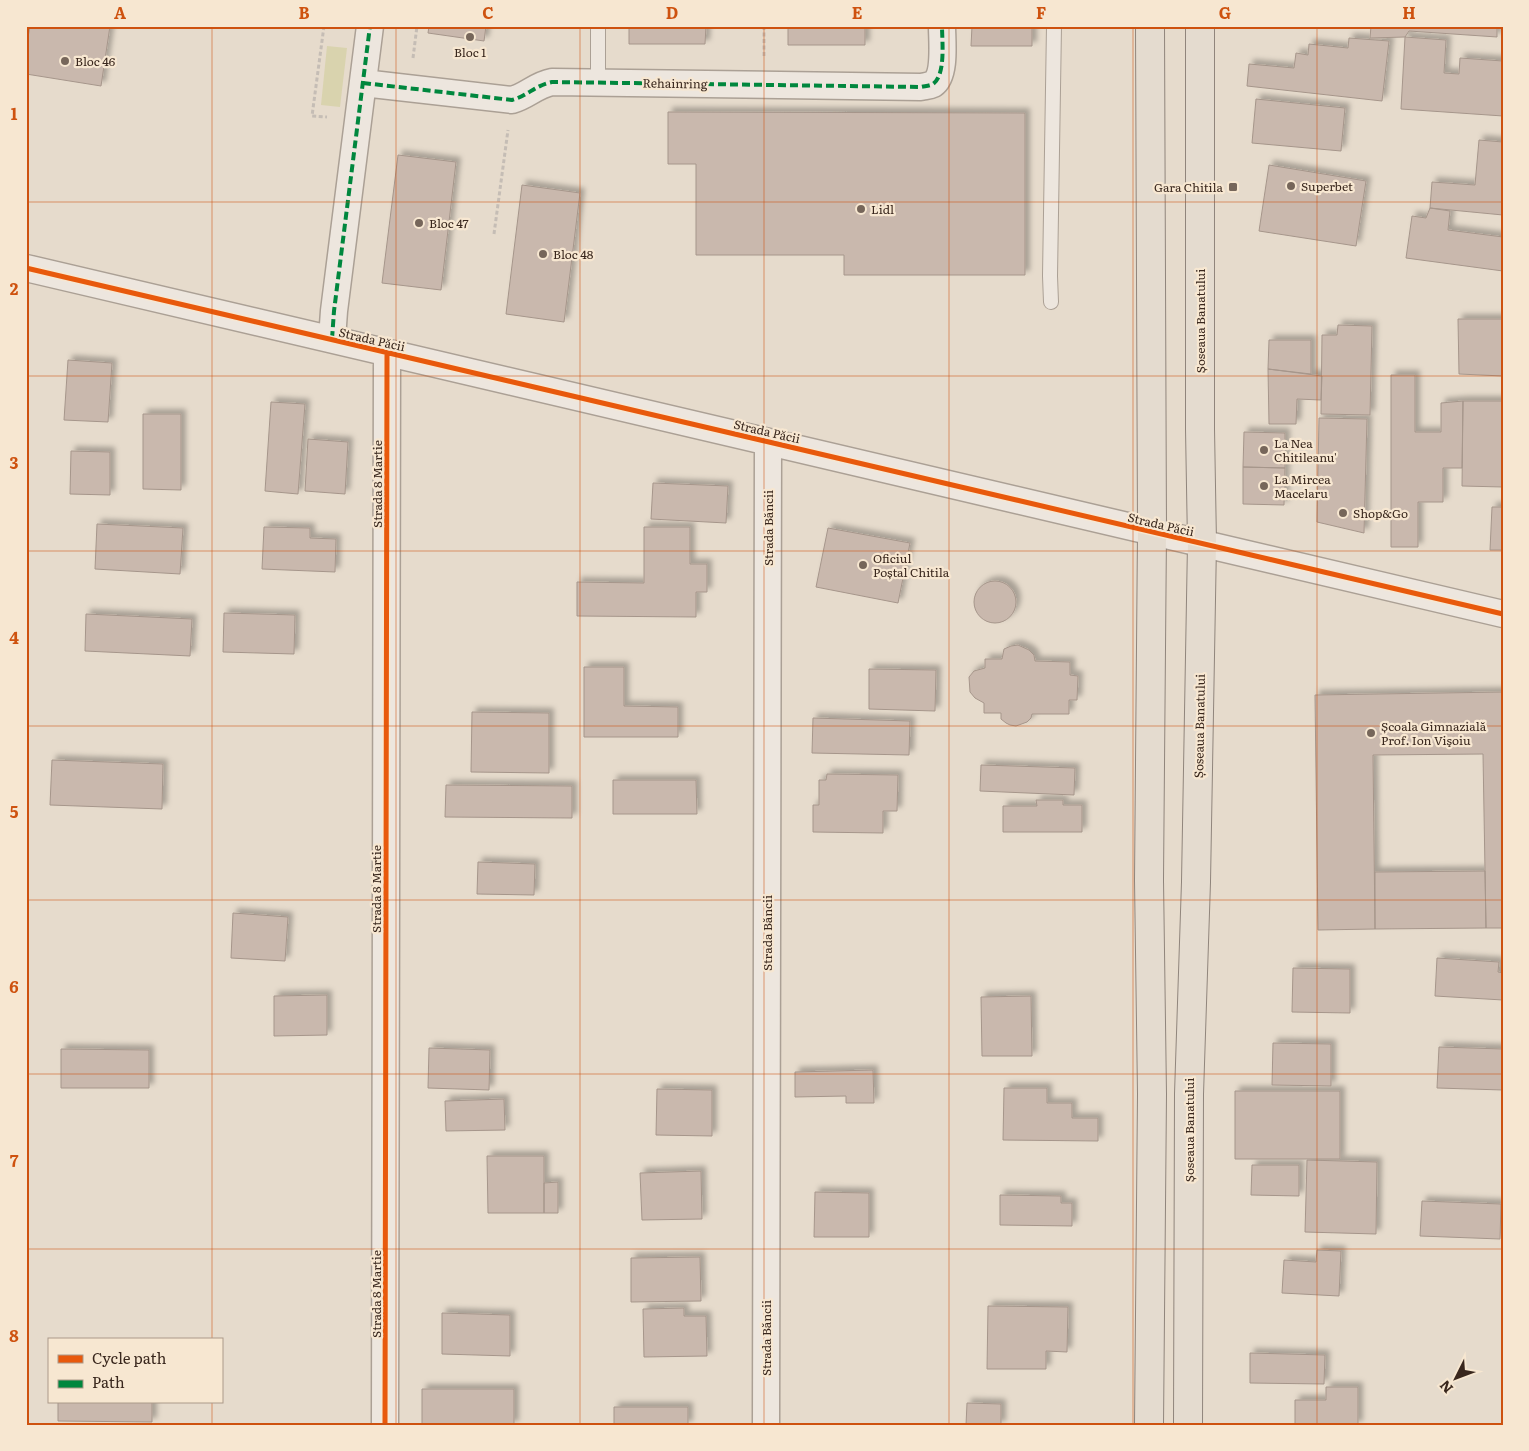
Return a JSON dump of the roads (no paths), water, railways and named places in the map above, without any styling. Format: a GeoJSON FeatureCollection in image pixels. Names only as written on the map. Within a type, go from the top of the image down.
{"type":"FeatureCollection","features":[{"type":"Feature","properties":{"kind":"main road"},"geometry":{"type":"LineString","coordinates":[[1149,1425],[1152,1094],[1148,880],[1152,532],[1150,26]]}},
{"type":"Feature","properties":{"kind":"main road","name":"Șoseaua Banatului"},"geometry":{"type":"LineString","coordinates":[[1188,1425],[1189,1094],[1196,872],[1202,543],[1200,429],[1200,26]]}},
{"type":"Feature","properties":{"kind":"street"},"geometry":{"type":"LineString","coordinates":[[332,339],[370,26]]}},
{"type":"Feature","properties":{"kind":"street","name":"Rehainring"},"geometry":{"type":"LineString","coordinates":[[362,83],[512,100],[520,98],[543,84],[552,82],[926,86],[932,84],[941,72],[942,26]]}},
{"type":"Feature","properties":{"kind":"street","name":"Strada Păcii"},"geometry":{"type":"LineString","coordinates":[[26,268],[1503,614]]}},
{"type":"Feature","properties":{"kind":"street","name":"Strada 8 Martie"},"geometry":{"type":"LineString","coordinates":[[385,1425],[387,353]]}},
{"type":"Feature","properties":{"kind":"street","name":"Strada Băncii"},"geometry":{"type":"LineString","coordinates":[[766,1425],[768,442]]}},
{"type":"Feature","properties":{"kind":"lane"},"geometry":{"type":"LineString","coordinates":[[598,26],[598,82]]}},
{"type":"Feature","properties":{"kind":"lane"},"geometry":{"type":"LineString","coordinates":[[1051,302],[1054,26]]}},
{"type":"Feature","properties":{"kind":"place","name":"Bloc 1"},"geometry":{"type":"Point","coordinates":[470,37]}},
{"type":"Feature","properties":{"kind":"place","name":"Bloc 46"},"geometry":{"type":"Point","coordinates":[65,61]}},
{"type":"Feature","properties":{"kind":"place","name":"Superbet"},"geometry":{"type":"Point","coordinates":[1291,186]}},
{"type":"Feature","properties":{"kind":"place","name":"Gara Chitila"},"geometry":{"type":"Point","coordinates":[1233,187]}},
{"type":"Feature","properties":{"kind":"place","name":"Lidl"},"geometry":{"type":"Point","coordinates":[861,209]}},
{"type":"Feature","properties":{"kind":"place","name":"Bloc 47"},"geometry":{"type":"Point","coordinates":[419,223]}},
{"type":"Feature","properties":{"kind":"place","name":"Bloc 48"},"geometry":{"type":"Point","coordinates":[543,254]}},
{"type":"Feature","properties":{"kind":"place","name":"La Nea Chitileanu'"},"geometry":{"type":"Point","coordinates":[1264,450]}},
{"type":"Feature","properties":{"kind":"place","name":"La Mircea Macelaru"},"geometry":{"type":"Point","coordinates":[1264,486]}},
{"type":"Feature","properties":{"kind":"place","name":"Shop&Go"},"geometry":{"type":"Point","coordinates":[1343,513]}},
{"type":"Feature","properties":{"kind":"place","name":"Oficiul Poștal Chitila"},"geometry":{"type":"Point","coordinates":[863,565]}},
{"type":"Feature","properties":{"kind":"place","name":"Școala Gimnazială Prof. Ion Vişoiu"},"geometry":{"type":"Point","coordinates":[1371,733]}}]}
